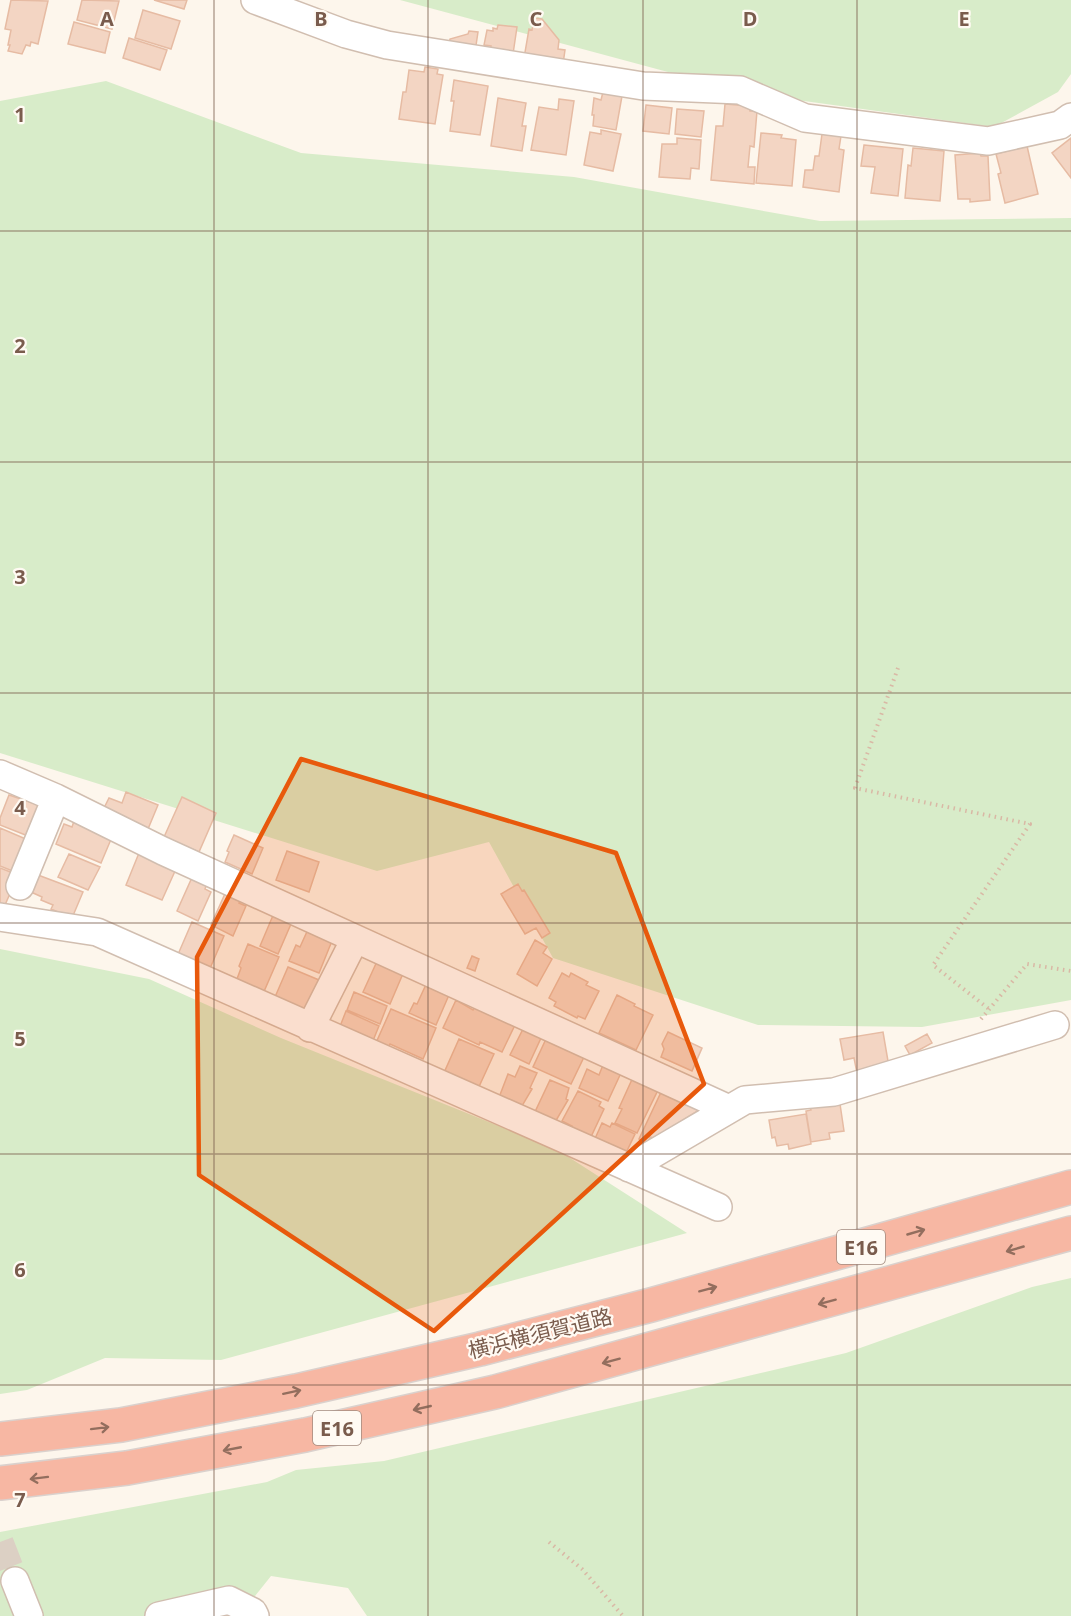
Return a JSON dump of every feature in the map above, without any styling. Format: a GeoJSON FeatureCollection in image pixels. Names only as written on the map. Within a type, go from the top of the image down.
{"type":"FeatureCollection","features":[{"type":"Feature","properties":{"kind":"highway","name":"横浜横須賀道路"},"geometry":{"type":"LineString","coordinates":[[0,1439],[121,1425],[296,1391],[480,1349],[651,1305],[1071,1187]]}},
{"type":"Feature","properties":{"kind":"highway","name":"E16"},"geometry":{"type":"LineString","coordinates":[[0,1483],[127,1468],[305,1435],[495,1392],[1071,1233]]}},
{"type":"Feature","properties":{"kind":"street"},"geometry":{"type":"LineString","coordinates":[[255,0],[346,34],[387,45],[642,86],[740,90],[805,118],[988,141],[1060,124],[1071,117]]}},
{"type":"Feature","properties":{"kind":"street"},"geometry":{"type":"LineString","coordinates":[[0,774],[56,798],[163,851],[729,1109]]}},
{"type":"Feature","properties":{"kind":"street"},"geometry":{"type":"LineString","coordinates":[[20,886],[56,798]]}},
{"type":"Feature","properties":{"kind":"street"},"geometry":{"type":"LineString","coordinates":[[0,917],[97,932],[718,1207]]}},
{"type":"Feature","properties":{"kind":"street"},"geometry":{"type":"LineString","coordinates":[[310,1028],[356,939]]}},
{"type":"Feature","properties":{"kind":"street"},"geometry":{"type":"LineString","coordinates":[[629,1168],[745,1100],[834,1092],[1055,1025]]}},
{"type":"Feature","properties":{"kind":"street"},"geometry":{"type":"LineString","coordinates":[[15,1581],[29,1616]]}},
{"type":"Feature","properties":{"kind":"street"},"geometry":{"type":"LineString","coordinates":[[159,1616],[229,1600],[253,1612],[255,1616]]}},
{"type":"Feature","properties":{"kind":"path"},"geometry":{"type":"LineString","coordinates":[[898,668],[855,788],[1030,824],[933,966],[988,1009]]}},
{"type":"Feature","properties":{"kind":"path"},"geometry":{"type":"LineString","coordinates":[[951,1057],[988,1009],[1028,964],[1071,971]]}},
{"type":"Feature","properties":{"kind":"path"},"geometry":{"type":"LineString","coordinates":[[549,1542],[582,1569],[623,1616]]}},
{"type":"Feature","properties":{"kind":"highlighted area"},"geometry":{"type":"Polygon","coordinates":[[[301,759],[616,853],[704,1084],[434,1331],[199,1175],[197,957],[301,759]]]}},
{"type":"Feature","properties":{"kind":"green space"},"geometry":{"type":"Polygon","coordinates":[[[400,0],[1071,0],[1071,74],[1058,92],[994,127],[746,93],[400,0]]]}},
{"type":"Feature","properties":{"kind":"green space"},"geometry":{"type":"Polygon","coordinates":[[[106,81],[301,153],[574,177],[820,221],[1071,218],[1071,1000],[922,1027],[758,1025],[553,958],[489,842],[377,871],[0,753],[0,101],[106,81]]]}},
{"type":"Feature","properties":{"kind":"green space"},"geometry":{"type":"Polygon","coordinates":[[[0,949],[149,979],[281,1038],[556,1149],[687,1233],[221,1360],[105,1358],[27,1390],[0,1394],[0,949]]]}},
{"type":"Feature","properties":{"kind":"green space"},"geometry":{"type":"Polygon","coordinates":[[[1071,1278],[1071,1616],[367,1616],[348,1588],[271,1576],[239,1616],[0,1616],[0,1532],[267,1482],[296,1470],[384,1461],[846,1353],[1032,1287],[1071,1278]]]}},
{"type":"Feature","properties":{"kind":"building"},"geometry":{"type":"Polygon","coordinates":[[[11,0],[48,1],[38,44],[31,42],[30,46],[26,45],[22,54],[8,51],[11,30],[5,29],[11,0]]]}},
{"type":"Feature","properties":{"kind":"building"},"geometry":{"type":"Polygon","coordinates":[[[82,0],[119,1],[112,29],[77,20],[82,0]]]}},
{"type":"Feature","properties":{"kind":"building"},"geometry":{"type":"Polygon","coordinates":[[[154,0],[187,0],[184,9],[154,0]]]}},
{"type":"Feature","properties":{"kind":"building"},"geometry":{"type":"Polygon","coordinates":[[[143,10],[180,21],[171,49],[135,38],[143,10]]]}},
{"type":"Feature","properties":{"kind":"building"},"geometry":{"type":"Polygon","coordinates":[[[534,18],[542,19],[559,40],[558,49],[565,50],[563,64],[524,58],[529,29],[532,30],[534,18]]]}},
{"type":"Feature","properties":{"kind":"building"},"geometry":{"type":"Polygon","coordinates":[[[74,22],[110,32],[105,53],[68,44],[74,22]]]}},
{"type":"Feature","properties":{"kind":"building"},"geometry":{"type":"Polygon","coordinates":[[[498,25],[517,27],[513,54],[490,51],[491,46],[484,45],[487,30],[493,31],[493,28],[497,29],[498,25]]]}},
{"type":"Feature","properties":{"kind":"building"},"geometry":{"type":"Polygon","coordinates":[[[469,31],[478,32],[475,52],[448,48],[450,39],[468,34],[469,31]]]}},
{"type":"Feature","properties":{"kind":"building"},"geometry":{"type":"Polygon","coordinates":[[[129,38],[167,50],[160,70],[123,58],[129,38]]]}},
{"type":"Feature","properties":{"kind":"building"},"geometry":{"type":"Polygon","coordinates":[[[425,67],[438,69],[437,74],[443,75],[435,124],[399,119],[409,70],[424,72],[425,67]]]}},
{"type":"Feature","properties":{"kind":"building"},"geometry":{"type":"Polygon","coordinates":[[[454,80],[488,86],[480,135],[450,131],[454,80]]]}},
{"type":"Feature","properties":{"kind":"building"},"geometry":{"type":"Polygon","coordinates":[[[603,92],[622,96],[616,130],[593,126],[594,98],[601,100],[603,92]]]}},
{"type":"Feature","properties":{"kind":"building"},"geometry":{"type":"Polygon","coordinates":[[[498,98],[526,103],[522,126],[526,126],[522,151],[491,146],[498,98]]]}},
{"type":"Feature","properties":{"kind":"building"},"geometry":{"type":"Polygon","coordinates":[[[559,99],[574,101],[566,155],[531,150],[539,107],[558,110],[559,99]]]}},
{"type":"Feature","properties":{"kind":"building"},"geometry":{"type":"Polygon","coordinates":[[[725,104],[750,106],[750,111],[757,111],[754,147],[750,146],[748,167],[755,167],[754,184],[711,180],[716,126],[723,126],[725,104]]]}},
{"type":"Feature","properties":{"kind":"building"},"geometry":{"type":"Polygon","coordinates":[[[646,105],[672,108],[669,134],[643,131],[646,105]]]}},
{"type":"Feature","properties":{"kind":"building"},"geometry":{"type":"Polygon","coordinates":[[[677,109],[704,111],[701,137],[675,134],[677,109]]]}},
{"type":"Feature","properties":{"kind":"building"},"geometry":{"type":"Polygon","coordinates":[[[601,130],[621,134],[613,171],[584,165],[590,132],[601,134],[601,130]]]}},
{"type":"Feature","properties":{"kind":"building"},"geometry":{"type":"Polygon","coordinates":[[[761,133],[782,135],[781,138],[796,140],[792,186],[756,183],[761,133]]]}},
{"type":"Feature","properties":{"kind":"building"},"geometry":{"type":"Polygon","coordinates":[[[822,134],[841,136],[839,149],[844,150],[839,192],[803,187],[805,170],[813,170],[815,156],[819,156],[822,134]]]}},
{"type":"Feature","properties":{"kind":"building"},"geometry":{"type":"Polygon","coordinates":[[[677,138],[701,140],[699,169],[691,168],[690,179],[659,177],[662,144],[677,144],[677,138]]]}},
{"type":"Feature","properties":{"kind":"building"},"geometry":{"type":"Polygon","coordinates":[[[1071,138],[1071,178],[1052,153],[1071,138]]]}},
{"type":"Feature","properties":{"kind":"building"},"geometry":{"type":"Polygon","coordinates":[[[864,145],[903,149],[898,196],[871,193],[875,167],[861,166],[864,145]]]}},
{"type":"Feature","properties":{"kind":"building"},"geometry":{"type":"Polygon","coordinates":[[[1027,146],[1038,194],[1005,203],[996,154],[1027,146]]]}},
{"type":"Feature","properties":{"kind":"building"},"geometry":{"type":"Polygon","coordinates":[[[913,148],[944,151],[940,201],[905,198],[908,165],[911,166],[913,148]]]}},
{"type":"Feature","properties":{"kind":"building"},"geometry":{"type":"Polygon","coordinates":[[[980,153],[981,156],[988,156],[990,200],[970,202],[970,199],[958,199],[955,155],[980,153]]]}},
{"type":"Feature","properties":{"kind":"building"},"geometry":{"type":"Polygon","coordinates":[[[126,792],[158,805],[148,829],[103,810],[109,798],[122,803],[126,792]]]}},
{"type":"Feature","properties":{"kind":"building"},"geometry":{"type":"Polygon","coordinates":[[[9,795],[42,806],[28,836],[0,825],[0,818],[9,795]]]}},
{"type":"Feature","properties":{"kind":"building"},"geometry":{"type":"Polygon","coordinates":[[[182,797],[216,813],[199,852],[164,837],[182,797]]]}},
{"type":"Feature","properties":{"kind":"building"},"geometry":{"type":"Polygon","coordinates":[[[74,821],[112,837],[101,863],[56,844],[64,824],[72,827],[74,821]]]}},
{"type":"Feature","properties":{"kind":"building"},"geometry":{"type":"Polygon","coordinates":[[[0,828],[28,840],[15,872],[0,866],[0,828]]]}},
{"type":"Feature","properties":{"kind":"building"},"geometry":{"type":"Polygon","coordinates":[[[234,835],[263,848],[252,874],[225,862],[234,835]]]}},
{"type":"Feature","properties":{"kind":"building"},"geometry":{"type":"Polygon","coordinates":[[[287,851],[319,862],[309,892],[276,880],[287,851]]]}},
{"type":"Feature","properties":{"kind":"building"},"geometry":{"type":"Polygon","coordinates":[[[139,853],[176,869],[162,900],[126,885],[139,853]]]}},
{"type":"Feature","properties":{"kind":"building"},"geometry":{"type":"Polygon","coordinates":[[[69,854],[100,867],[88,890],[58,877],[69,854]]]}},
{"type":"Feature","properties":{"kind":"building"},"geometry":{"type":"Polygon","coordinates":[[[0,868],[18,875],[5,905],[0,903],[0,868]]]}},
{"type":"Feature","properties":{"kind":"building"},"geometry":{"type":"Polygon","coordinates":[[[194,873],[209,879],[205,889],[211,892],[198,921],[177,911],[194,873]]]}},
{"type":"Feature","properties":{"kind":"building"},"geometry":{"type":"Polygon","coordinates":[[[38,875],[83,892],[72,918],[51,909],[53,905],[41,900],[42,897],[31,892],[38,875]]]}},
{"type":"Feature","properties":{"kind":"building"},"geometry":{"type":"Polygon","coordinates":[[[518,884],[550,933],[542,938],[536,928],[525,934],[501,894],[518,884]]]}},
{"type":"Feature","properties":{"kind":"building"},"geometry":{"type":"Polygon","coordinates":[[[228,887],[243,894],[239,903],[246,906],[233,936],[211,925],[228,887]]]}},
{"type":"Feature","properties":{"kind":"building"},"geometry":{"type":"Polygon","coordinates":[[[274,913],[294,917],[278,954],[260,946],[274,913]]]}},
{"type":"Feature","properties":{"kind":"building"},"geometry":{"type":"Polygon","coordinates":[[[192,922],[224,936],[208,973],[176,959],[192,922]]]}},
{"type":"Feature","properties":{"kind":"building"},"geometry":{"type":"Polygon","coordinates":[[[310,925],[334,936],[319,973],[289,961],[296,945],[300,947],[310,925]]]}},
{"type":"Feature","properties":{"kind":"building"},"geometry":{"type":"Polygon","coordinates":[[[535,940],[547,947],[543,953],[552,959],[537,986],[517,974],[535,940]]]}},
{"type":"Feature","properties":{"kind":"building"},"geometry":{"type":"Polygon","coordinates":[[[248,944],[279,957],[262,996],[237,979],[241,968],[239,966],[248,944]]]}},
{"type":"Feature","properties":{"kind":"building"},"geometry":{"type":"Polygon","coordinates":[[[472,956],[479,959],[475,971],[467,968],[472,956]]]}},
{"type":"Feature","properties":{"kind":"building"},"geometry":{"type":"Polygon","coordinates":[[[379,957],[405,969],[390,1004],[363,992],[379,957]]]}},
{"type":"Feature","properties":{"kind":"building"},"geometry":{"type":"Polygon","coordinates":[[[288,967],[319,980],[307,1010],[275,997],[288,967]]]}},
{"type":"Feature","properties":{"kind":"building"},"geometry":{"type":"Polygon","coordinates":[[[562,973],[569,977],[571,973],[588,982],[586,985],[599,991],[585,1019],[578,1016],[577,1018],[554,1006],[556,1002],[549,998],[562,973]]]}},
{"type":"Feature","properties":{"kind":"building"},"geometry":{"type":"Polygon","coordinates":[[[429,978],[452,988],[436,1025],[409,1013],[414,1003],[417,1004],[429,978]]]}},
{"type":"Feature","properties":{"kind":"building"},"geometry":{"type":"Polygon","coordinates":[[[354,992],[387,1006],[380,1024],[347,1010],[354,992]]]}},
{"type":"Feature","properties":{"kind":"building"},"geometry":{"type":"Polygon","coordinates":[[[617,995],[653,1015],[636,1050],[599,1033],[617,995]]]}},
{"type":"Feature","properties":{"kind":"building"},"geometry":{"type":"Polygon","coordinates":[[[456,1000],[473,1010],[478,1000],[515,1025],[502,1052],[480,1042],[479,1045],[443,1028],[456,1000]]]}},
{"type":"Feature","properties":{"kind":"building"},"geometry":{"type":"Polygon","coordinates":[[[391,1009],[436,1028],[423,1059],[390,1044],[387,1050],[375,1045],[391,1009]]]}},
{"type":"Feature","properties":{"kind":"building"},"geometry":{"type":"Polygon","coordinates":[[[346,1011],[379,1026],[372,1043],[339,1029],[346,1011]]]}},
{"type":"Feature","properties":{"kind":"building"},"geometry":{"type":"Polygon","coordinates":[[[523,1029],[541,1038],[529,1064],[510,1055],[523,1029]]]}},
{"type":"Feature","properties":{"kind":"building"},"geometry":{"type":"Polygon","coordinates":[[[668,1032],[702,1048],[692,1071],[661,1057],[664,1049],[662,1044],[668,1032]]]}},
{"type":"Feature","properties":{"kind":"building"},"geometry":{"type":"Polygon","coordinates":[[[883,1032],[889,1067],[857,1073],[854,1058],[844,1060],[840,1039],[883,1032]]]}},
{"type":"Feature","properties":{"kind":"building"},"geometry":{"type":"Polygon","coordinates":[[[927,1034],[932,1043],[910,1055],[905,1046],[927,1034]]]}},
{"type":"Feature","properties":{"kind":"building"},"geometry":{"type":"Polygon","coordinates":[[[459,1039],[494,1054],[477,1091],[443,1075],[459,1039]]]}},
{"type":"Feature","properties":{"kind":"building"},"geometry":{"type":"Polygon","coordinates":[[[546,1039],[584,1057],[571,1084],[533,1067],[546,1039]]]}},
{"type":"Feature","properties":{"kind":"building"},"geometry":{"type":"Polygon","coordinates":[[[603,1065],[621,1073],[608,1101],[579,1088],[587,1069],[599,1075],[603,1065]]]}},
{"type":"Feature","properties":{"kind":"building"},"geometry":{"type":"Polygon","coordinates":[[[520,1066],[537,1073],[530,1088],[532,1089],[522,1106],[498,1100],[508,1074],[515,1077],[520,1066]]]}},
{"type":"Feature","properties":{"kind":"building"},"geometry":{"type":"Polygon","coordinates":[[[634,1075],[659,1088],[637,1133],[615,1123],[622,1109],[619,1108],[634,1075]]]}},
{"type":"Feature","properties":{"kind":"building"},"geometry":{"type":"Polygon","coordinates":[[[550,1080],[569,1088],[566,1099],[568,1100],[554,1124],[534,1114],[550,1080]]]}},
{"type":"Feature","properties":{"kind":"building"},"geometry":{"type":"Polygon","coordinates":[[[663,1088],[704,1107],[654,1138],[650,1137],[648,1143],[642,1144],[639,1139],[663,1088]]]}},
{"type":"Feature","properties":{"kind":"building"},"geometry":{"type":"Polygon","coordinates":[[[578,1091],[601,1102],[599,1106],[604,1109],[590,1139],[570,1129],[572,1126],[562,1121],[578,1091]]]}},
{"type":"Feature","properties":{"kind":"building"},"geometry":{"type":"Polygon","coordinates":[[[834,1103],[834,1106],[840,1104],[844,1131],[829,1133],[830,1139],[811,1142],[806,1111],[811,1110],[810,1107],[834,1103]]]}},
{"type":"Feature","properties":{"kind":"building"},"geometry":{"type":"Polygon","coordinates":[[[806,1114],[811,1144],[789,1149],[788,1144],[777,1146],[775,1137],[772,1138],[769,1120],[806,1114]]]}},
{"type":"Feature","properties":{"kind":"building"},"geometry":{"type":"Polygon","coordinates":[[[602,1123],[610,1127],[612,1123],[635,1134],[624,1157],[593,1143],[602,1123]]]}},
{"type":"Feature","properties":{"kind":"tunnel"},"geometry":{"type":"LineString","coordinates":[[0,1542],[15,1581]]}}]}
